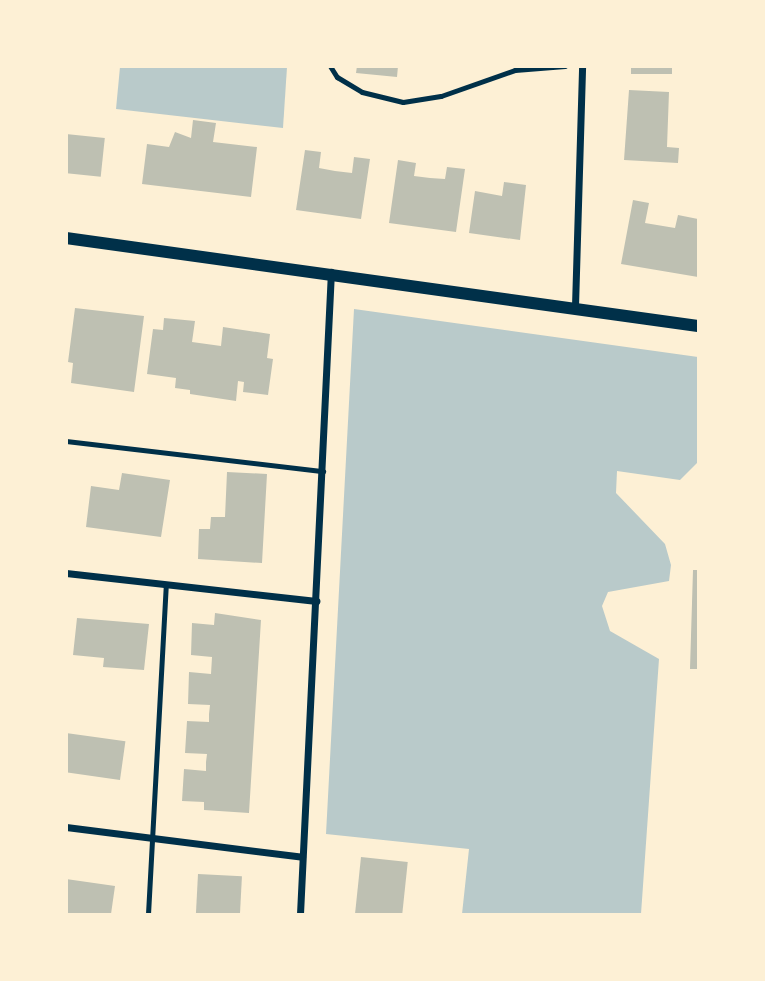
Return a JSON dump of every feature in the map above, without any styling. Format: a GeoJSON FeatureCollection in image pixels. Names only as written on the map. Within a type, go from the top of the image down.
{"type":"FeatureCollection","features":[{"type":"Feature","properties":{"kind":"street"},"geometry":{"type":"LineString","coordinates":[[575,306],[582,66]]}},
{"type":"Feature","properties":{"kind":"street"},"geometry":{"type":"LineString","coordinates":[[66,238],[331,272],[698,326]]}},
{"type":"Feature","properties":{"kind":"street"},"geometry":{"type":"LineString","coordinates":[[300,915],[331,272]]}},
{"type":"Feature","properties":{"kind":"street"},"geometry":{"type":"LineString","coordinates":[[66,573],[316,601]]}},
{"type":"Feature","properties":{"kind":"street"},"geometry":{"type":"LineString","coordinates":[[66,827],[302,857]]}},
{"type":"Feature","properties":{"kind":"lane"},"geometry":{"type":"LineString","coordinates":[[330,66],[337,77],[362,92],[402,102],[441,96],[515,70],[565,66]]}},
{"type":"Feature","properties":{"kind":"lane"},"geometry":{"type":"LineString","coordinates":[[66,441],[323,471]]}},
{"type":"Feature","properties":{"kind":"lane"},"geometry":{"type":"LineString","coordinates":[[148,915],[166,584]]}},
{"type":"Feature","properties":{"kind":"shaded area"},"geometry":{"type":"Polygon","coordinates":[[[120,67],[287,67],[283,128],[116,109],[120,67]]]}},
{"type":"Feature","properties":{"kind":"shaded area"},"geometry":{"type":"Polygon","coordinates":[[[354,309],[698,357],[698,462],[680,480],[617,471],[616,493],[665,544],[671,565],[669,581],[608,592],[602,606],[610,631],[659,659],[641,914],[462,914],[469,849],[326,834],[354,309]]]}},
{"type":"Feature","properties":{"kind":"building"},"geometry":{"type":"Polygon","coordinates":[[[357,66],[398,66],[397,77],[356,73],[357,66]]]}},
{"type":"Feature","properties":{"kind":"building"},"geometry":{"type":"Polygon","coordinates":[[[631,66],[672,66],[672,74],[631,74],[631,66]]]}},
{"type":"Feature","properties":{"kind":"building"},"geometry":{"type":"Polygon","coordinates":[[[629,90],[669,92],[667,147],[679,148],[678,163],[624,160],[629,90]]]}},
{"type":"Feature","properties":{"kind":"building"},"geometry":{"type":"Polygon","coordinates":[[[193,120],[216,123],[213,142],[257,147],[251,197],[142,184],[147,144],[169,147],[175,132],[191,138],[193,120]]]}},
{"type":"Feature","properties":{"kind":"building"},"geometry":{"type":"Polygon","coordinates":[[[66,134],[105,138],[101,177],[66,173],[66,134]]]}},
{"type":"Feature","properties":{"kind":"building"},"geometry":{"type":"Polygon","coordinates":[[[305,150],[321,152],[319,168],[335,171],[352,173],[354,157],[370,159],[361,219],[296,210],[305,150]]]}},
{"type":"Feature","properties":{"kind":"building"},"geometry":{"type":"Polygon","coordinates":[[[398,160],[416,163],[414,176],[445,179],[447,167],[465,169],[456,232],[389,223],[398,160]]]}},
{"type":"Feature","properties":{"kind":"building"},"geometry":{"type":"Polygon","coordinates":[[[504,182],[526,185],[520,240],[469,233],[475,191],[502,196],[504,182]]]}},
{"type":"Feature","properties":{"kind":"building"},"geometry":{"type":"Polygon","coordinates":[[[633,200],[649,203],[645,223],[675,228],[678,215],[698,219],[698,277],[621,264],[633,200]]]}},
{"type":"Feature","properties":{"kind":"building"},"geometry":{"type":"Polygon","coordinates":[[[75,308],[144,316],[134,392],[71,383],[73,363],[68,362],[75,308]]]}},
{"type":"Feature","properties":{"kind":"building"},"geometry":{"type":"Polygon","coordinates":[[[164,318],[195,321],[192,342],[221,346],[223,327],[270,334],[267,358],[273,359],[268,395],[243,392],[244,382],[238,381],[236,401],[190,394],[190,390],[175,388],[176,378],[147,374],[153,329],[163,330],[164,318]]]}},
{"type":"Feature","properties":{"kind":"building"},"geometry":{"type":"Polygon","coordinates":[[[227,472],[267,474],[262,563],[198,559],[199,529],[210,529],[211,517],[225,517],[227,472]]]}},
{"type":"Feature","properties":{"kind":"building"},"geometry":{"type":"Polygon","coordinates":[[[122,473],[170,480],[161,537],[86,527],[91,486],[119,490],[122,473]]]}},
{"type":"Feature","properties":{"kind":"building"},"geometry":{"type":"Polygon","coordinates":[[[693,570],[698,570],[698,669],[690,669],[693,570]]]}},
{"type":"Feature","properties":{"kind":"building"},"geometry":{"type":"Polygon","coordinates":[[[215,613],[261,620],[249,813],[204,810],[204,802],[182,801],[184,769],[206,771],[207,754],[185,753],[187,721],[209,722],[210,705],[188,704],[189,672],[211,674],[212,657],[191,655],[192,623],[214,625],[215,613]]]}},
{"type":"Feature","properties":{"kind":"building"},"geometry":{"type":"Polygon","coordinates":[[[77,618],[149,624],[144,670],[103,667],[104,658],[73,655],[77,618]]]}},
{"type":"Feature","properties":{"kind":"building"},"geometry":{"type":"Polygon","coordinates":[[[66,733],[125,741],[120,780],[66,772],[66,733]]]}},
{"type":"Feature","properties":{"kind":"building"},"geometry":{"type":"Polygon","coordinates":[[[361,857],[408,862],[402,914],[355,914],[361,857]]]}},
{"type":"Feature","properties":{"kind":"building"},"geometry":{"type":"Polygon","coordinates":[[[198,874],[242,876],[240,914],[196,914],[198,874]]]}},
{"type":"Feature","properties":{"kind":"building"},"geometry":{"type":"Polygon","coordinates":[[[66,879],[115,886],[111,914],[66,914],[66,879]]]}}]}
